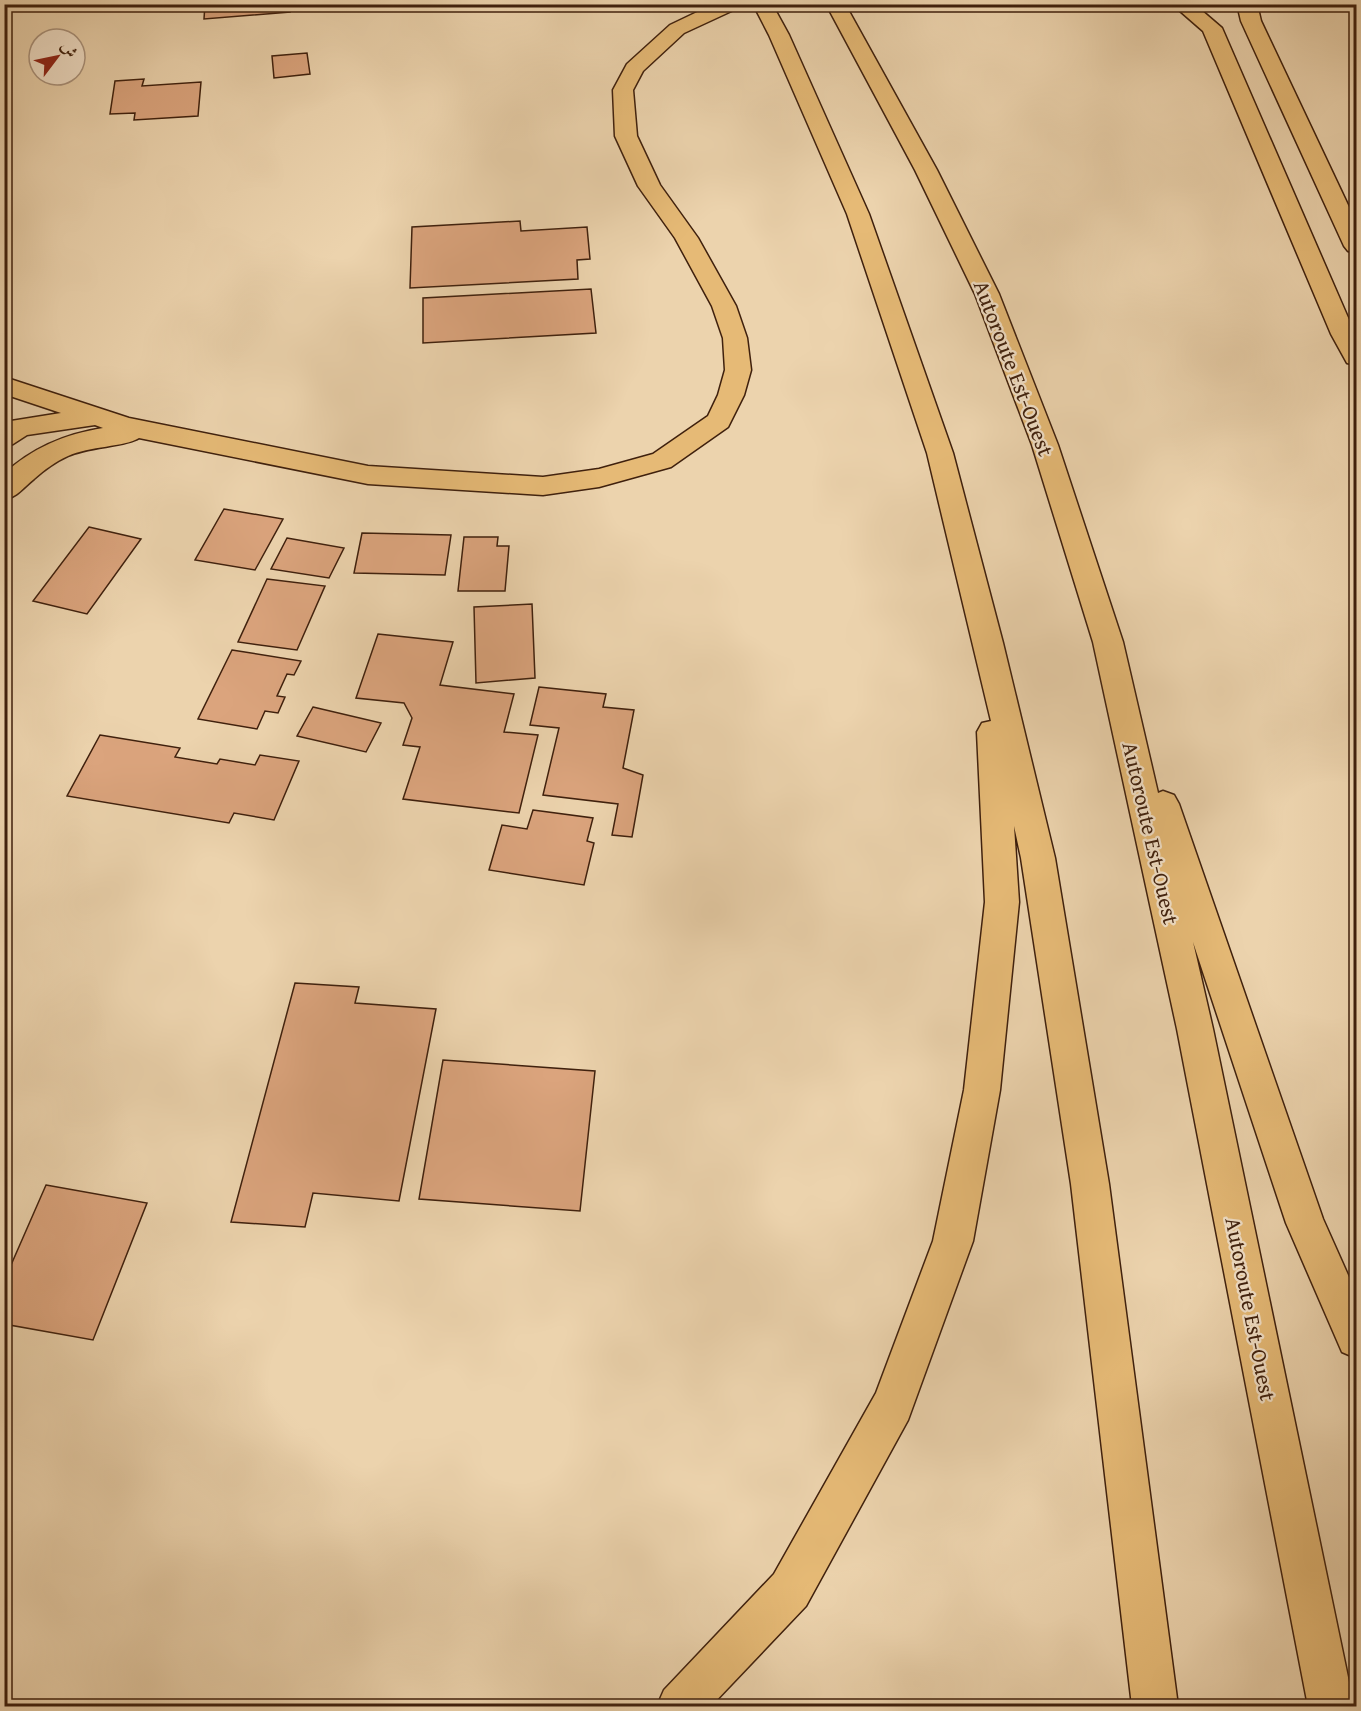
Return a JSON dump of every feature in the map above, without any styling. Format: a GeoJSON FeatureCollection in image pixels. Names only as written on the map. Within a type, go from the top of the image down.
{"type":"FeatureCollection","features":[{"type":"Feature","properties":{"kind":"main road"},"geometry":{"type":"LineString","coordinates":[[4,385],[149,432],[368,475],[543,486],[599,478],[662,461],[719,421],[731,395],[738,370],[735,338],[724,306],[686,238],[649,186],[626,136],[623,90],[634,68],[677,29],[730,4]]}},
{"type":"Feature","properties":{"kind":"main road"},"geometry":{"type":"LineString","coordinates":[[762,4],[779,35],[858,214],[936,442],[988,643],[1038,858],[1090,1184],[1155,1707]]}},
{"type":"Feature","properties":{"kind":"main road"},"geometry":{"type":"LineString","coordinates":[[1181,4],[1212,28]]}},
{"type":"Feature","properties":{"kind":"main road"},"geometry":{"type":"LineString","coordinates":[[1208,4],[1212,28],[1343,334],[1356,357]]}},
{"type":"Feature","properties":{"kind":"main road"},"geometry":{"type":"LineString","coordinates":[[1247,4],[1251,21],[1356,246]]}},
{"type":"Feature","properties":{"kind":"main road","name":"Autoroute Est-Ouest"},"geometry":{"type":"LineString","coordinates":[[842,16],[926,170],[987,294],[1045,445],[1108,642],[1195,1029],[1331,1707]]}},
{"type":"Feature","properties":{"kind":"main road"},"geometry":{"type":"LineString","coordinates":[[4,405],[12,433],[12,483]]}},
{"type":"Feature","properties":{"kind":"main road"},"geometry":{"type":"LineString","coordinates":[[12,433],[97,417]]}},
{"type":"Feature","properties":{"kind":"main road"},"geometry":{"type":"LineString","coordinates":[[12,483],[62,446],[90,437],[149,432]]}},
{"type":"Feature","properties":{"kind":"main road"},"geometry":{"type":"LineString","coordinates":[[1108,642],[1305,1223],[1356,1338]]}},
{"type":"Feature","properties":{"kind":"main road"},"geometry":{"type":"LineString","coordinates":[[680,1707],[790,1590],[893,1405],[953,1241],[982,1090],[1002,902],[988,643]]}},
{"type":"Feature","properties":{"kind":"building"},"geometry":{"type":"Polygon","coordinates":[[[205,4],[290,4],[290,12],[204,19],[205,4]]]}},
{"type":"Feature","properties":{"kind":"building"},"geometry":{"type":"Polygon","coordinates":[[[307,53],[310,74],[274,78],[272,56],[307,53]]]}},
{"type":"Feature","properties":{"kind":"building"},"geometry":{"type":"Polygon","coordinates":[[[144,79],[142,86],[201,82],[198,116],[134,120],[135,113],[110,114],[115,81],[144,79]]]}},
{"type":"Feature","properties":{"kind":"building"},"geometry":{"type":"Polygon","coordinates":[[[520,221],[521,231],[587,227],[590,259],[577,260],[578,279],[410,288],[412,227],[520,221]]]}},
{"type":"Feature","properties":{"kind":"building"},"geometry":{"type":"Polygon","coordinates":[[[591,289],[596,333],[423,343],[423,298],[591,289]]]}},
{"type":"Feature","properties":{"kind":"building"},"geometry":{"type":"Polygon","coordinates":[[[224,509],[283,519],[255,570],[195,560],[224,509]]]}},
{"type":"Feature","properties":{"kind":"building"},"geometry":{"type":"Polygon","coordinates":[[[89,527],[141,539],[87,614],[33,601],[89,527]]]}},
{"type":"Feature","properties":{"kind":"building"},"geometry":{"type":"Polygon","coordinates":[[[362,533],[451,535],[445,575],[354,573],[362,533]]]}},
{"type":"Feature","properties":{"kind":"building"},"geometry":{"type":"Polygon","coordinates":[[[464,537],[498,537],[497,546],[509,546],[505,591],[458,591],[464,537]]]}},
{"type":"Feature","properties":{"kind":"building"},"geometry":{"type":"Polygon","coordinates":[[[287,538],[344,548],[329,578],[271,569],[287,538]]]}},
{"type":"Feature","properties":{"kind":"building"},"geometry":{"type":"Polygon","coordinates":[[[267,579],[325,586],[297,650],[238,642],[267,579]]]}},
{"type":"Feature","properties":{"kind":"building"},"geometry":{"type":"Polygon","coordinates":[[[532,604],[535,678],[476,683],[474,607],[532,604]]]}},
{"type":"Feature","properties":{"kind":"building"},"geometry":{"type":"Polygon","coordinates":[[[378,634],[453,642],[440,685],[514,694],[504,732],[538,735],[519,813],[403,799],[420,747],[403,745],[412,718],[404,703],[356,698],[378,634]]]}},
{"type":"Feature","properties":{"kind":"building"},"geometry":{"type":"Polygon","coordinates":[[[232,650],[301,661],[294,675],[287,674],[277,696],[285,697],[278,713],[265,711],[257,729],[198,719],[232,650]]]}},
{"type":"Feature","properties":{"kind":"building"},"geometry":{"type":"Polygon","coordinates":[[[539,687],[606,694],[603,707],[634,710],[623,768],[643,775],[632,837],[612,835],[618,804],[543,795],[559,728],[530,725],[539,687]]]}},
{"type":"Feature","properties":{"kind":"building"},"geometry":{"type":"Polygon","coordinates":[[[313,707],[381,723],[366,752],[297,736],[313,707]]]}},
{"type":"Feature","properties":{"kind":"building"},"geometry":{"type":"Polygon","coordinates":[[[100,735],[180,748],[175,757],[217,764],[220,759],[255,765],[260,755],[299,761],[274,820],[234,813],[229,823],[67,796],[100,735]]]}},
{"type":"Feature","properties":{"kind":"building"},"geometry":{"type":"Polygon","coordinates":[[[533,810],[593,818],[587,841],[594,843],[584,885],[489,870],[502,825],[527,829],[533,810]]]}},
{"type":"Feature","properties":{"kind":"building"},"geometry":{"type":"Polygon","coordinates":[[[295,983],[359,987],[355,1003],[436,1009],[399,1201],[313,1193],[305,1227],[231,1222],[295,983]]]}},
{"type":"Feature","properties":{"kind":"building"},"geometry":{"type":"Polygon","coordinates":[[[443,1060],[595,1071],[580,1211],[419,1199],[443,1060]]]}},
{"type":"Feature","properties":{"kind":"building"},"geometry":{"type":"Polygon","coordinates":[[[46,1185],[147,1203],[93,1340],[4,1324],[4,1281],[46,1185]]]}}]}
